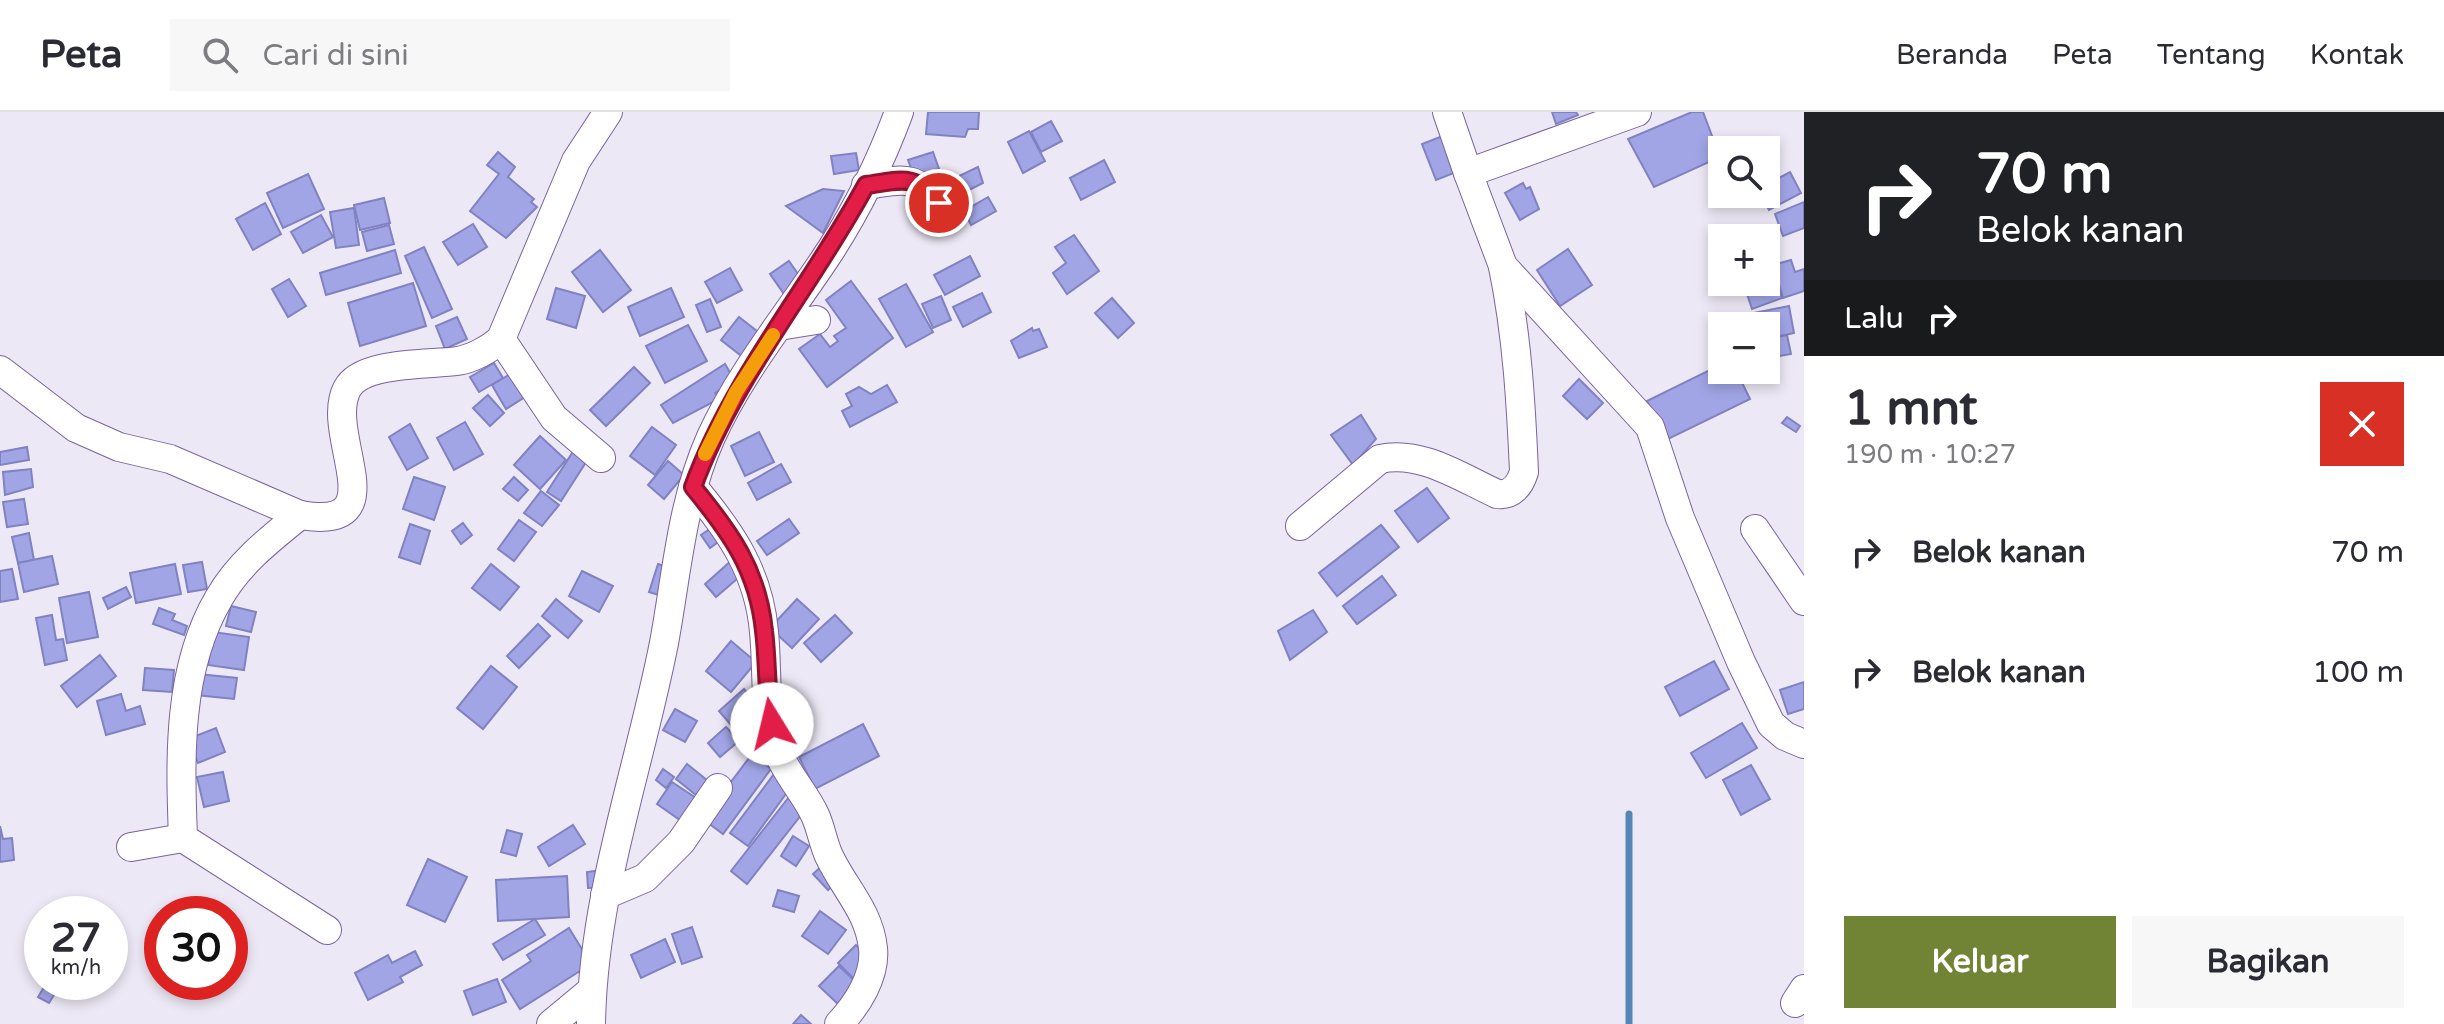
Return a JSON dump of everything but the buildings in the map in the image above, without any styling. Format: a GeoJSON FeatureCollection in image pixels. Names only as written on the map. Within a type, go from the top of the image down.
{"type":"FeatureCollection","features":[{"type":"Feature","properties":{"kind":"street"},"geometry":{"type":"LineString","coordinates":[[0,370],[76,428],[119,447],[170,459],[300,515],[322,519],[338,515],[352,494],[355,481],[340,427],[348,386],[362,375],[394,366],[460,361],[492,347],[501,339],[576,161],[608,112]]}},
{"type":"Feature","properties":{"kind":"street"},"geometry":{"type":"LineString","coordinates":[[591,1024],[592,990],[605,895],[664,642],[678,538],[693,487],[711,437],[779,326],[833,246],[866,185],[899,112]]}},
{"type":"Feature","properties":{"kind":"street"},"geometry":{"type":"LineString","coordinates":[[1300,526],[1380,459],[1397,455],[1415,457],[1497,494],[1509,493],[1521,482],[1524,472],[1519,375],[1503,266],[1447,112]]}},
{"type":"Feature","properties":{"kind":"street"},"geometry":{"type":"LineString","coordinates":[[1468,173],[1637,112]]}},
{"type":"Feature","properties":{"kind":"street"},"geometry":{"type":"LineString","coordinates":[[866,185],[908,179],[924,185],[939,203]]}},
{"type":"Feature","properties":{"kind":"street"},"geometry":{"type":"LineString","coordinates":[[1503,266],[1650,427],[1680,518],[1753,687],[1771,724],[1785,736],[1804,744]]}},
{"type":"Feature","properties":{"kind":"street"},"geometry":{"type":"LineString","coordinates":[[779,326],[816,320]]}},
{"type":"Feature","properties":{"kind":"street"},"geometry":{"type":"LineString","coordinates":[[501,339],[554,418],[601,458]]}},
{"type":"Feature","properties":{"kind":"street"},"geometry":{"type":"LineString","coordinates":[[693,487],[733,536],[757,591],[764,630],[767,697],[778,752],[815,815],[829,857],[860,903],[873,946],[868,980],[851,1012],[839,1024]]}},
{"type":"Feature","properties":{"kind":"street"},"geometry":{"type":"LineString","coordinates":[[183,838],[180,759],[189,684],[203,631],[219,597],[256,550],[300,515]]}},
{"type":"Feature","properties":{"kind":"street"},"geometry":{"type":"LineString","coordinates":[[1755,529],[1804,601]]}},
{"type":"Feature","properties":{"kind":"street"},"geometry":{"type":"LineString","coordinates":[[605,895],[645,878],[681,842],[718,788]]}},
{"type":"Feature","properties":{"kind":"street"},"geometry":{"type":"LineString","coordinates":[[131,847],[183,838],[327,930]]}},
{"type":"Feature","properties":{"kind":"street"},"geometry":{"type":"LineString","coordinates":[[551,1024],[592,990]]}},
{"type":"Feature","properties":{"kind":"waterway"},"geometry":{"type":"LineString","coordinates":[[1629,814],[1629,1024]]}},
{"type":"Feature","properties":{"kind":"slow traffic"},"geometry":{"type":"LineString","coordinates":[[705,454],[736,392],[773,335]]}},
{"type":"Feature","properties":{"kind":"route"},"geometry":{"type":"LineString","coordinates":[[772,724],[767,697],[764,630],[757,591],[733,536],[693,487],[711,437],[736,392],[833,246],[866,185],[908,179],[924,185],[939,203]]}}]}
